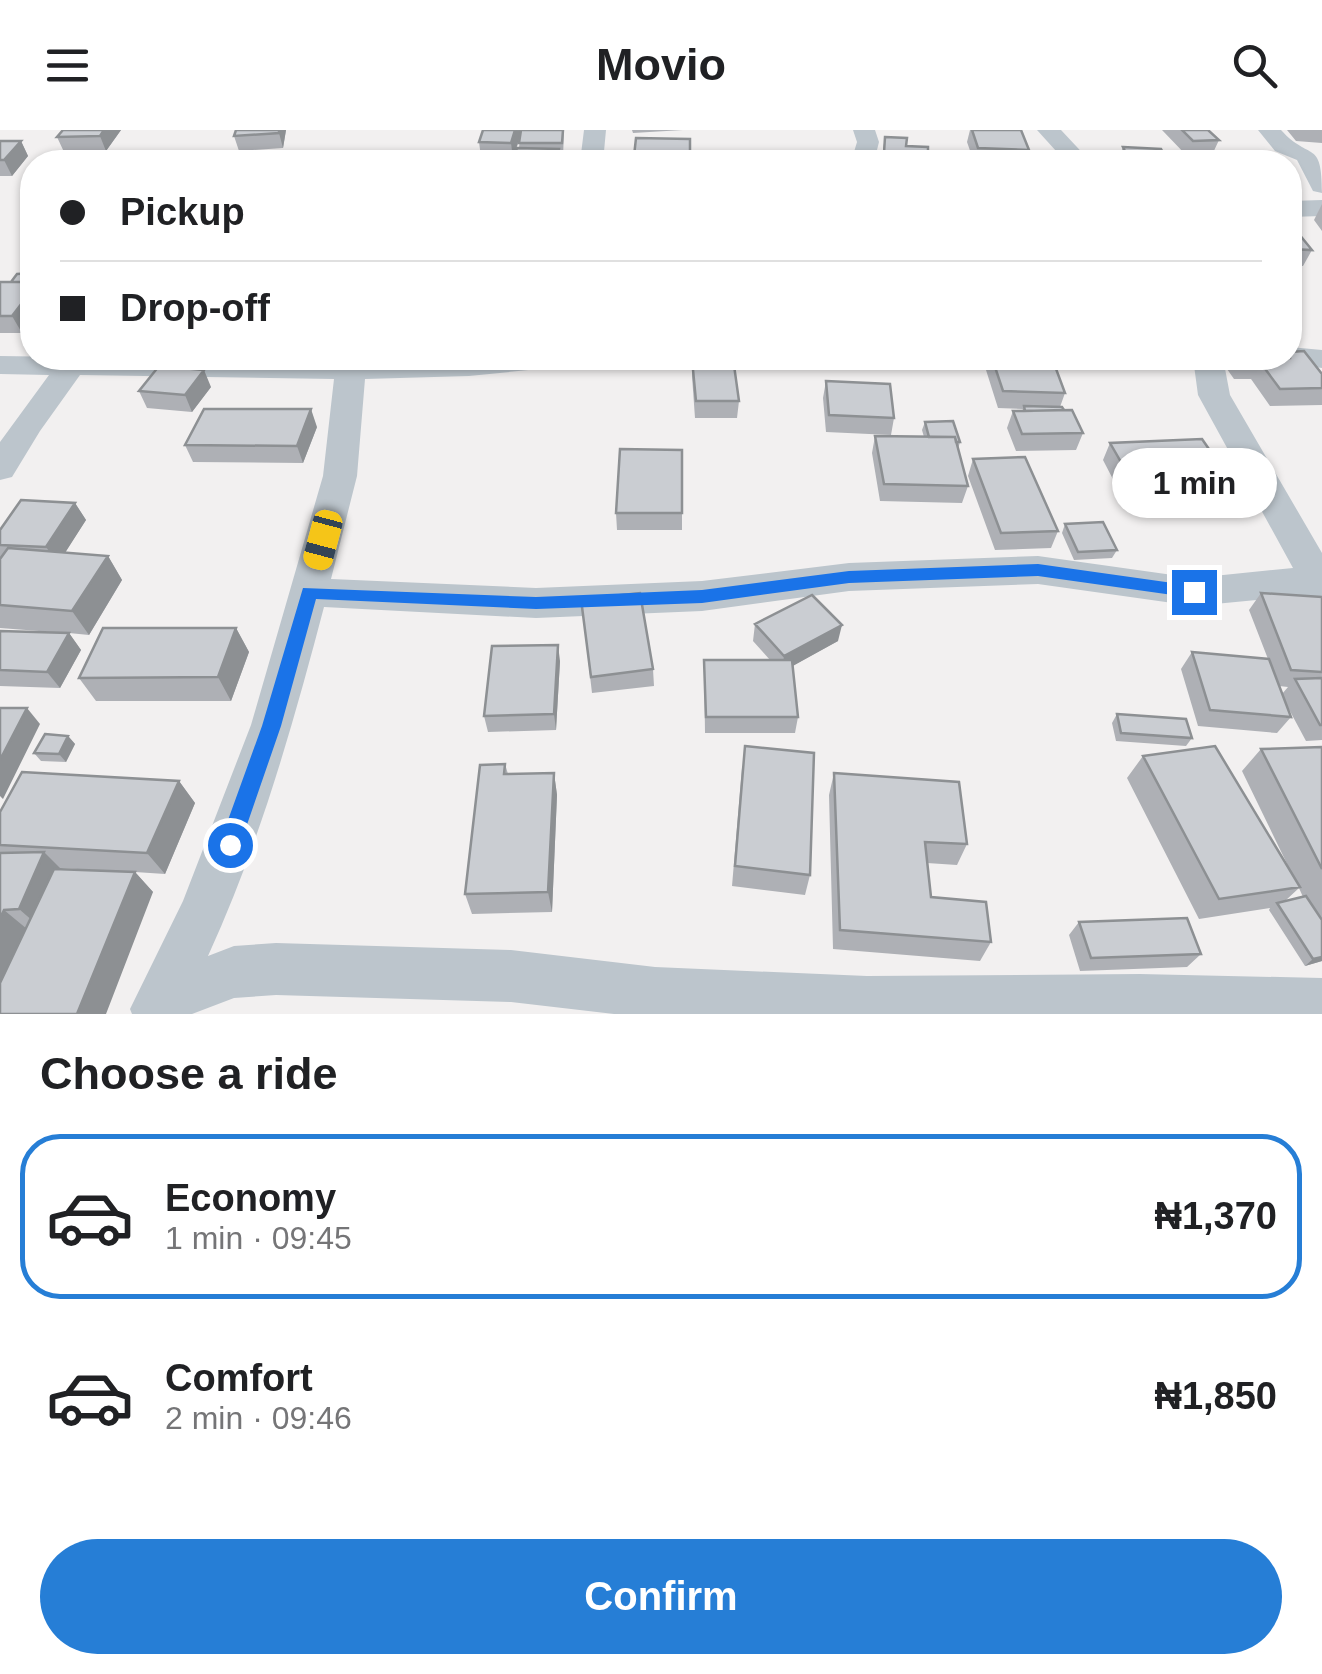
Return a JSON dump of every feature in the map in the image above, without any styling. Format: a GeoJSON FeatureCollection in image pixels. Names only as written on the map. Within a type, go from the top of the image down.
{"type":"FeatureCollection","features":[{"type":"Feature","properties":{"kind":"street"},"geometry":{"type":"LineString","coordinates":[[1048,130],[1067,150]]}},
{"type":"Feature","properties":{"kind":"street"},"geometry":{"type":"LineString","coordinates":[[1269,130],[1283,146],[1298,150]]}},
{"type":"Feature","properties":{"kind":"street"},"geometry":{"type":"LineString","coordinates":[[1314,154],[1322,186]]}},
{"type":"Feature","properties":{"kind":"street"},"geometry":{"type":"LineString","coordinates":[[0,470],[26,426],[69,370]]}},
{"type":"Feature","properties":{"kind":"street"},"geometry":{"type":"LineString","coordinates":[[157,1007],[204,912],[242,812],[309,592],[340,476],[350,370]]}},
{"type":"Feature","properties":{"kind":"street"},"geometry":{"type":"LineString","coordinates":[[309,592],[536,603],[702,596],[849,577],[1038,570],[1194,592],[1321,582],[1214,395],[1210,370]]}},
{"type":"Feature","properties":{"kind":"street"},"geometry":{"type":"LineString","coordinates":[[157,1007],[234,972],[276,969],[510,976],[654,993],[867,1002],[1140,1000],[1322,1004]]}},
{"type":"Feature","properties":{"kind":"building"},"geometry":{"type":"Polygon","coordinates":[[[63,130],[104,130],[100,136],[57,137],[63,130]]]}},
{"type":"Feature","properties":{"kind":"building"},"geometry":{"type":"Polygon","coordinates":[[[236,130],[279,130],[279,133],[234,136],[236,130]]]}},
{"type":"Feature","properties":{"kind":"building"},"geometry":{"type":"Polygon","coordinates":[[[483,130],[515,130],[511,143],[479,142],[483,130]]]}},
{"type":"Feature","properties":{"kind":"building"},"geometry":{"type":"Polygon","coordinates":[[[521,130],[563,130],[562,143],[519,143],[521,130]]]}},
{"type":"Feature","properties":{"kind":"building"},"geometry":{"type":"Polygon","coordinates":[[[972,130],[1021,130],[1029,150],[978,148],[972,130]]]}},
{"type":"Feature","properties":{"kind":"building"},"geometry":{"type":"Polygon","coordinates":[[[1182,130],[1208,130],[1219,140],[1193,141],[1182,130]]]}},
{"type":"Feature","properties":{"kind":"building"},"geometry":{"type":"Polygon","coordinates":[[[885,137],[907,138],[906,146],[928,147],[928,150],[884,150],[885,137]]]}},
{"type":"Feature","properties":{"kind":"building"},"geometry":{"type":"Polygon","coordinates":[[[636,138],[690,139],[690,150],[635,150],[636,138]]]}},
{"type":"Feature","properties":{"kind":"building"},"geometry":{"type":"Polygon","coordinates":[[[0,141],[21,141],[0,160],[0,141]]]}},
{"type":"Feature","properties":{"kind":"building"},"geometry":{"type":"Polygon","coordinates":[[[1123,147],[1162,150],[1124,150],[1123,147]]]}},
{"type":"Feature","properties":{"kind":"building"},"geometry":{"type":"Polygon","coordinates":[[[517,148],[559,149],[559,150],[517,148]]]}},
{"type":"Feature","properties":{"kind":"building"},"geometry":{"type":"Polygon","coordinates":[[[0,282],[20,282],[20,306],[12,316],[0,316],[0,282]]]}},
{"type":"Feature","properties":{"kind":"building"},"geometry":{"type":"Polygon","coordinates":[[[1302,351],[1322,374],[1322,388],[1280,389],[1266,370],[1302,370],[1302,351]]]}},
{"type":"Feature","properties":{"kind":"building"},"geometry":{"type":"Polygon","coordinates":[[[156,370],[204,370],[185,395],[139,391],[156,370]]]}},
{"type":"Feature","properties":{"kind":"building"},"geometry":{"type":"Polygon","coordinates":[[[693,370],[735,370],[739,401],[696,401],[693,370]]]}},
{"type":"Feature","properties":{"kind":"building"},"geometry":{"type":"Polygon","coordinates":[[[996,370],[1056,370],[1065,393],[1003,391],[996,370]]]}},
{"type":"Feature","properties":{"kind":"building"},"geometry":{"type":"Polygon","coordinates":[[[826,381],[890,384],[894,418],[829,415],[826,381]]]}},
{"type":"Feature","properties":{"kind":"building"},"geometry":{"type":"Polygon","coordinates":[[[1024,406],[1062,407],[1064,410],[1025,411],[1024,406]]]}},
{"type":"Feature","properties":{"kind":"building"},"geometry":{"type":"Polygon","coordinates":[[[204,409],[311,409],[297,446],[185,445],[204,409]]]}},
{"type":"Feature","properties":{"kind":"building"},"geometry":{"type":"Polygon","coordinates":[[[1072,410],[1083,433],[1022,434],[1013,411],[1072,410]]]}},
{"type":"Feature","properties":{"kind":"building"},"geometry":{"type":"Polygon","coordinates":[[[953,421],[960,442],[955,437],[929,437],[925,422],[953,421]]]}},
{"type":"Feature","properties":{"kind":"building"},"geometry":{"type":"Polygon","coordinates":[[[875,436],[955,437],[968,486],[884,484],[875,436]]]}},
{"type":"Feature","properties":{"kind":"building"},"geometry":{"type":"Polygon","coordinates":[[[1202,439],[1220,465],[1125,469],[1110,443],[1202,439]]]}},
{"type":"Feature","properties":{"kind":"building"},"geometry":{"type":"Polygon","coordinates":[[[620,449],[682,450],[682,513],[616,513],[620,449]]]}},
{"type":"Feature","properties":{"kind":"building"},"geometry":{"type":"Polygon","coordinates":[[[1025,457],[1058,531],[1001,533],[973,459],[1025,457]]]}},
{"type":"Feature","properties":{"kind":"building"},"geometry":{"type":"Polygon","coordinates":[[[21,500],[75,503],[46,547],[0,545],[0,530],[21,500]]]}},
{"type":"Feature","properties":{"kind":"building"},"geometry":{"type":"Polygon","coordinates":[[[1103,522],[1117,550],[1078,552],[1065,524],[1103,522]]]}},
{"type":"Feature","properties":{"kind":"building"},"geometry":{"type":"Polygon","coordinates":[[[8,548],[108,556],[72,611],[0,605],[0,559],[8,548]]]}},
{"type":"Feature","properties":{"kind":"building"},"geometry":{"type":"Polygon","coordinates":[[[640,593],[653,669],[591,677],[581,599],[640,593]]]}},
{"type":"Feature","properties":{"kind":"building"},"geometry":{"type":"Polygon","coordinates":[[[1261,593],[1322,597],[1322,672],[1291,670],[1261,593]]]}},
{"type":"Feature","properties":{"kind":"building"},"geometry":{"type":"Polygon","coordinates":[[[812,595],[842,625],[784,656],[755,624],[812,595]]]}},
{"type":"Feature","properties":{"kind":"building"},"geometry":{"type":"Polygon","coordinates":[[[103,628],[236,628],[218,677],[79,678],[103,628]]]}},
{"type":"Feature","properties":{"kind":"building"},"geometry":{"type":"Polygon","coordinates":[[[0,631],[69,633],[47,672],[0,670],[0,631]]]}},
{"type":"Feature","properties":{"kind":"building"},"geometry":{"type":"Polygon","coordinates":[[[558,645],[554,714],[484,716],[492,646],[558,645]]]}},
{"type":"Feature","properties":{"kind":"building"},"geometry":{"type":"Polygon","coordinates":[[[1192,652],[1269,659],[1291,717],[1210,710],[1192,652]]]}},
{"type":"Feature","properties":{"kind":"building"},"geometry":{"type":"Polygon","coordinates":[[[704,660],[792,660],[798,717],[706,717],[704,660]]]}},
{"type":"Feature","properties":{"kind":"building"},"geometry":{"type":"Polygon","coordinates":[[[1322,678],[1322,725],[1320,725],[1295,679],[1322,678]]]}},
{"type":"Feature","properties":{"kind":"building"},"geometry":{"type":"Polygon","coordinates":[[[0,708],[27,708],[0,760],[0,708]]]}},
{"type":"Feature","properties":{"kind":"building"},"geometry":{"type":"Polygon","coordinates":[[[1117,714],[1186,719],[1192,738],[1121,733],[1117,714]]]}},
{"type":"Feature","properties":{"kind":"building"},"geometry":{"type":"Polygon","coordinates":[[[45,734],[68,736],[59,754],[34,753],[45,734]]]}},
{"type":"Feature","properties":{"kind":"building"},"geometry":{"type":"Polygon","coordinates":[[[745,746],[814,753],[810,875],[735,866],[745,746]]]}},
{"type":"Feature","properties":{"kind":"building"},"geometry":{"type":"Polygon","coordinates":[[[1215,746],[1300,887],[1219,899],[1143,756],[1215,746]]]}},
{"type":"Feature","properties":{"kind":"building"},"geometry":{"type":"Polygon","coordinates":[[[1322,747],[1322,869],[1261,749],[1322,747]]]}},
{"type":"Feature","properties":{"kind":"building"},"geometry":{"type":"Polygon","coordinates":[[[505,764],[504,774],[554,773],[548,892],[465,894],[480,765],[505,764]]]}},
{"type":"Feature","properties":{"kind":"building"},"geometry":{"type":"Polygon","coordinates":[[[22,772],[179,781],[147,853],[0,845],[0,812],[22,772]]]}},
{"type":"Feature","properties":{"kind":"building"},"geometry":{"type":"Polygon","coordinates":[[[834,773],[959,782],[967,844],[925,842],[931,897],[986,902],[991,942],[840,930],[834,773]]]}},
{"type":"Feature","properties":{"kind":"building"},"geometry":{"type":"Polygon","coordinates":[[[44,852],[19,909],[4,910],[0,919],[0,853],[44,852]]]}},
{"type":"Feature","properties":{"kind":"building"},"geometry":{"type":"Polygon","coordinates":[[[54,869],[135,872],[77,1014],[0,1014],[0,983],[54,869]]]}},
{"type":"Feature","properties":{"kind":"building"},"geometry":{"type":"Polygon","coordinates":[[[1306,896],[1322,920],[1322,957],[1313,959],[1277,903],[1306,896]]]}},
{"type":"Feature","properties":{"kind":"building"},"geometry":{"type":"Polygon","coordinates":[[[1187,918],[1201,954],[1091,958],[1079,922],[1187,918]]]}},
{"type":"Feature","properties":{"kind":"route"},"geometry":{"type":"LineString","coordinates":[[230,845],[272,726],[309,592],[536,603],[702,596],[849,577],[960,576],[1038,570],[1194,592]]}}]}
